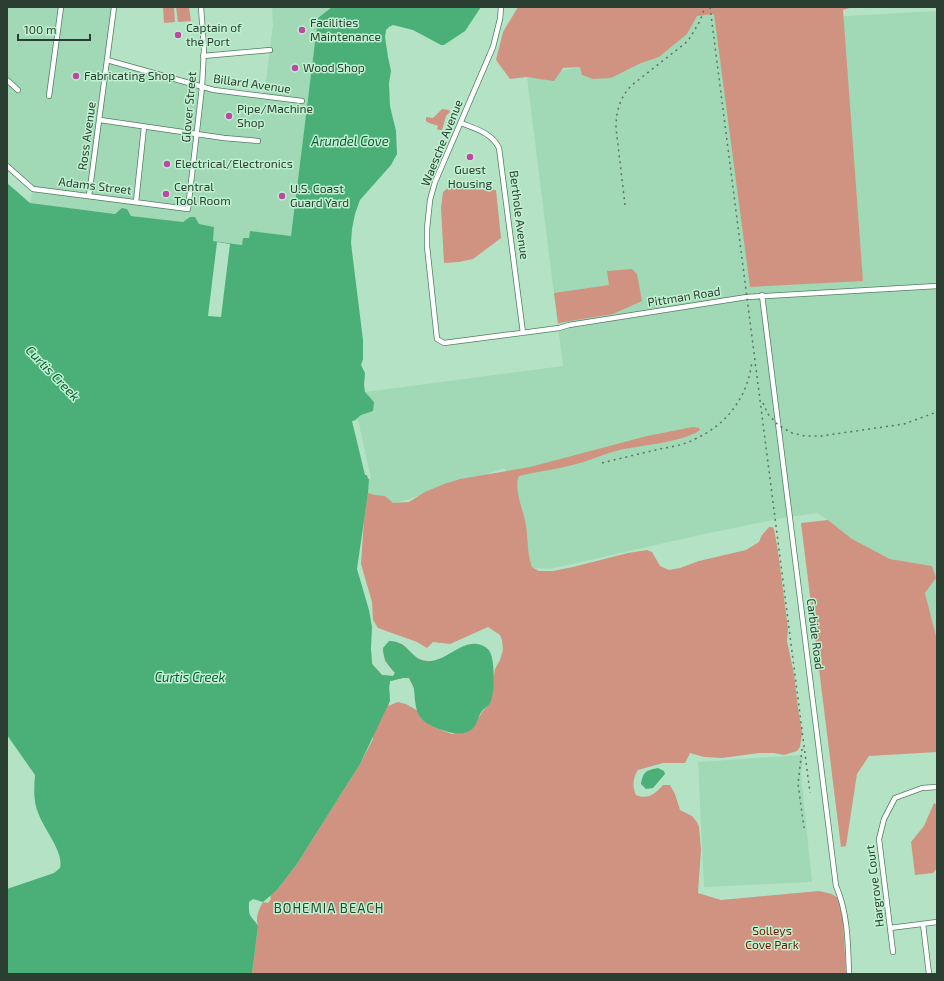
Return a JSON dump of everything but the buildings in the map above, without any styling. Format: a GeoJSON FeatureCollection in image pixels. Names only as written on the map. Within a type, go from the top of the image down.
{"type":"FeatureCollection","features":[{"type":"Feature","properties":{"kind":"street"},"geometry":{"type":"LineString","coordinates":[[49,96],[61,7]]}},
{"type":"Feature","properties":{"kind":"street","name":"Ross Avenue"},"geometry":{"type":"LineString","coordinates":[[89,196],[114,7]]}},
{"type":"Feature","properties":{"kind":"street","name":"Glover Street"},"geometry":{"type":"LineString","coordinates":[[188,209],[202,86],[203,56],[201,7]]}},
{"type":"Feature","properties":{"kind":"street","name":"Waesche Avenue"},"geometry":{"type":"LineString","coordinates":[[437,339],[427,246],[428,215],[436,182],[493,47],[500,19],[501,7]]}},
{"type":"Feature","properties":{"kind":"street"},"geometry":{"type":"LineString","coordinates":[[203,56],[270,50]]}},
{"type":"Feature","properties":{"kind":"street","name":"Billard Avenue"},"geometry":{"type":"LineString","coordinates":[[107,60],[214,90],[302,101]]}},
{"type":"Feature","properties":{"kind":"street"},"geometry":{"type":"LineString","coordinates":[[7,80],[18,90]]}},
{"type":"Feature","properties":{"kind":"street"},"geometry":{"type":"LineString","coordinates":[[100,120],[197,135],[258,141]]}},
{"type":"Feature","properties":{"kind":"street","name":"Berthole Avenue"},"geometry":{"type":"LineString","coordinates":[[461,123],[488,134],[493,138],[499,148],[523,332]]}},
{"type":"Feature","properties":{"kind":"street"},"geometry":{"type":"LineString","coordinates":[[136,202],[144,127]]}},
{"type":"Feature","properties":{"kind":"street","name":"Adams Street"},"geometry":{"type":"LineString","coordinates":[[7,166],[33,188],[188,209]]}},
{"type":"Feature","properties":{"kind":"street","name":"Pittman Road"},"geometry":{"type":"LineString","coordinates":[[437,339],[444,343],[558,328],[719,300],[762,295],[937,286]]}},
{"type":"Feature","properties":{"kind":"street","name":"Carbide Road"},"geometry":{"type":"LineString","coordinates":[[762,295],[836,886],[841,896],[846,920],[849,974]]}},
{"type":"Feature","properties":{"kind":"street","name":"Hargrove Court"},"geometry":{"type":"LineString","coordinates":[[893,952],[879,839],[884,819],[895,798],[922,788],[937,787]]}},
{"type":"Feature","properties":{"kind":"street"},"geometry":{"type":"LineString","coordinates":[[890,928],[937,922]]}},
{"type":"Feature","properties":{"kind":"street"},"geometry":{"type":"LineString","coordinates":[[922,924],[929,974]]}},
{"type":"Feature","properties":{"kind":"shaded area"},"geometry":{"type":"Polygon","coordinates":[[[7,7],[114,7],[108,60],[214,90],[264,96],[273,24],[272,7],[332,7],[318,18],[291,236],[250,231],[249,238],[243,245],[213,241],[214,227],[199,224],[190,217],[183,222],[131,216],[127,209],[122,208],[116,214],[30,203],[33,189],[7,166],[7,7]]]}},
{"type":"Feature","properties":{"kind":"shaded area"},"geometry":{"type":"Polygon","coordinates":[[[937,11],[937,640],[925,593],[936,578],[932,566],[890,559],[852,539],[817,513],[782,518],[695,536],[550,569],[533,568],[523,553],[505,468],[365,513],[355,420],[365,392],[563,366],[527,77],[580,67],[699,12],[847,16],[937,11]]]}},
{"type":"Feature","properties":{"kind":"shaded area"},"geometry":{"type":"Polygon","coordinates":[[[803,755],[801,776],[812,882],[704,887],[698,762],[803,755]]]}},
{"type":"Feature","properties":{"kind":"green space"},"geometry":{"type":"Polygon","coordinates":[[[163,7],[174,7],[175,22],[164,23],[163,7]]]}},
{"type":"Feature","properties":{"kind":"green space"},"geometry":{"type":"Polygon","coordinates":[[[176,7],[189,7],[191,21],[178,22],[176,7]]]}},
{"type":"Feature","properties":{"kind":"green space"},"geometry":{"type":"Polygon","coordinates":[[[518,7],[853,7],[843,10],[863,281],[750,287],[714,14],[697,16],[687,34],[659,57],[641,63],[611,78],[593,79],[582,75],[580,67],[563,68],[554,81],[527,77],[510,79],[496,60],[503,32],[518,7]]]}},
{"type":"Feature","properties":{"kind":"green space"},"geometry":{"type":"Polygon","coordinates":[[[442,109],[449,110],[450,112],[446,116],[442,130],[439,130],[437,129],[438,126],[426,121],[426,117],[433,118],[442,109]]]}},
{"type":"Feature","properties":{"kind":"green space"},"geometry":{"type":"Polygon","coordinates":[[[449,187],[496,190],[501,238],[473,259],[444,263],[441,208],[443,192],[449,187]]]}},
{"type":"Feature","properties":{"kind":"green space"},"geometry":{"type":"Polygon","coordinates":[[[632,269],[637,274],[642,301],[613,314],[558,323],[554,293],[609,285],[607,271],[632,269]]]}},
{"type":"Feature","properties":{"kind":"green space","name":"Solleys Cove Park"},"geometry":{"type":"Polygon","coordinates":[[[693,427],[699,428],[700,430],[693,434],[674,440],[620,450],[572,465],[519,476],[517,487],[526,525],[530,562],[532,567],[539,571],[553,571],[628,553],[647,550],[652,552],[660,566],[669,570],[746,550],[759,542],[762,535],[769,527],[774,529],[788,629],[787,641],[794,674],[802,734],[800,747],[797,751],[784,755],[759,753],[722,758],[704,757],[690,753],[685,763],[663,763],[638,770],[634,779],[634,789],[636,795],[644,797],[651,795],[663,785],[670,785],[675,794],[680,810],[692,816],[697,822],[699,827],[701,850],[698,893],[721,900],[819,891],[832,894],[838,898],[843,920],[846,974],[252,974],[258,926],[257,917],[263,902],[268,903],[271,899],[270,895],[277,890],[297,864],[360,764],[373,739],[371,649],[372,664],[382,675],[393,676],[395,673],[385,661],[383,648],[402,644],[419,659],[434,661],[414,688],[409,678],[390,681],[388,706],[398,702],[406,704],[418,711],[421,718],[436,728],[452,734],[472,729],[482,712],[490,703],[495,669],[503,650],[500,635],[488,627],[450,644],[433,642],[427,648],[417,642],[378,628],[373,620],[372,602],[361,564],[364,520],[368,493],[385,496],[393,503],[409,502],[425,492],[460,479],[530,467],[647,436],[693,427]]]}},
{"type":"Feature","properties":{"kind":"green space"},"geometry":{"type":"Polygon","coordinates":[[[828,520],[852,539],[890,559],[932,566],[936,578],[925,593],[937,640],[937,752],[869,756],[857,774],[846,846],[841,847],[801,523],[828,520]]]}},
{"type":"Feature","properties":{"kind":"green space"},"geometry":{"type":"Polygon","coordinates":[[[934,803],[937,805],[937,868],[933,873],[915,875],[911,842],[924,826],[934,803]]]}},
{"type":"Feature","properties":{"kind":"water","name":"Curtis Creek"},"geometry":{"type":"Polygon","coordinates":[[[332,7],[481,7],[465,31],[444,45],[441,45],[413,30],[393,25],[386,30],[385,37],[391,71],[389,83],[390,106],[396,131],[397,154],[391,165],[360,200],[355,214],[351,243],[363,340],[363,359],[361,365],[365,373],[365,392],[374,402],[373,411],[361,415],[355,420],[369,479],[357,569],[369,610],[372,627],[372,664],[382,675],[393,676],[395,673],[386,662],[383,652],[383,648],[389,641],[401,644],[420,660],[425,661],[440,659],[467,645],[481,645],[488,649],[492,656],[494,677],[492,698],[481,713],[473,728],[464,733],[453,733],[434,727],[421,718],[416,708],[414,688],[409,678],[390,681],[390,701],[360,764],[297,864],[277,890],[263,902],[253,899],[249,902],[250,915],[258,926],[252,974],[7,974],[7,889],[54,873],[60,868],[60,862],[57,848],[37,810],[34,795],[35,775],[7,735],[7,183],[30,203],[115,214],[122,208],[127,209],[131,216],[183,222],[190,217],[195,217],[199,224],[214,227],[213,241],[242,245],[243,238],[249,238],[250,231],[291,236],[318,18],[332,7]]]}},
{"type":"Feature","properties":{"kind":"water"},"geometry":{"type":"Polygon","coordinates":[[[658,768],[664,771],[665,774],[653,788],[646,789],[641,784],[644,774],[658,768]]]}},
{"type":"Feature","properties":{"kind":"pier"},"geometry":{"type":"Polygon","coordinates":[[[217,242],[230,244],[221,317],[208,316],[217,242]]]}},
{"type":"Feature","properties":{"kind":"pier"},"geometry":{"type":"Polygon","coordinates":[[[358,420],[371,478],[368,479],[367,475],[365,475],[352,421],[358,420]]]}},
{"type":"Feature","properties":{"kind":"railway"},"geometry":{"type":"LineString","coordinates":[[625,205],[616,128],[617,116],[624,94],[632,85],[688,41],[700,21],[705,7]]}},
{"type":"Feature","properties":{"kind":"railway"},"geometry":{"type":"LineString","coordinates":[[710,7],[810,793]]}},
{"type":"Feature","properties":{"kind":"railway"},"geometry":{"type":"LineString","coordinates":[[602,463],[673,447],[691,441],[707,433],[726,417],[741,397],[750,374],[752,361]]}},
{"type":"Feature","properties":{"kind":"railway"},"geometry":{"type":"LineString","coordinates":[[763,403],[768,414],[778,425],[792,433],[805,436],[821,436],[904,424],[937,412]]}},
{"type":"Feature","properties":{"kind":"railway"},"geometry":{"type":"LineString","coordinates":[[802,749],[798,784],[804,828]]}},
{"type":"Feature","properties":{"kind":"place","name":"Facilities Maintenance"},"geometry":{"type":"Point","coordinates":[302,30]}},
{"type":"Feature","properties":{"kind":"place","name":"Captain of the Port"},"geometry":{"type":"Point","coordinates":[178,35]}},
{"type":"Feature","properties":{"kind":"place","name":"Wood Shop"},"geometry":{"type":"Point","coordinates":[295,68]}},
{"type":"Feature","properties":{"kind":"place","name":"Fabricating Shop"},"geometry":{"type":"Point","coordinates":[76,76]}},
{"type":"Feature","properties":{"kind":"place","name":"Pipe/Machine Shop"},"geometry":{"type":"Point","coordinates":[229,116]}},
{"type":"Feature","properties":{"kind":"place","name":"Guest Housing"},"geometry":{"type":"Point","coordinates":[470,157]}},
{"type":"Feature","properties":{"kind":"place","name":"Electrical/Electronics"},"geometry":{"type":"Point","coordinates":[167,164]}},
{"type":"Feature","properties":{"kind":"place","name":"Central Tool Room"},"geometry":{"type":"Point","coordinates":[166,194]}},
{"type":"Feature","properties":{"kind":"place","name":"U.S. Coast Guard Yard"},"geometry":{"type":"Point","coordinates":[282,196]}},
{"type":"Feature","properties":{"kind":"district","name":"BOHEMIA BEACH"},"geometry":{"type":"Point","coordinates":[329,908]}},
{"type":"Feature","properties":{"kind":"water label","name":"Arundel Cove"},"geometry":{"type":"Point","coordinates":[350,141]}}]}
